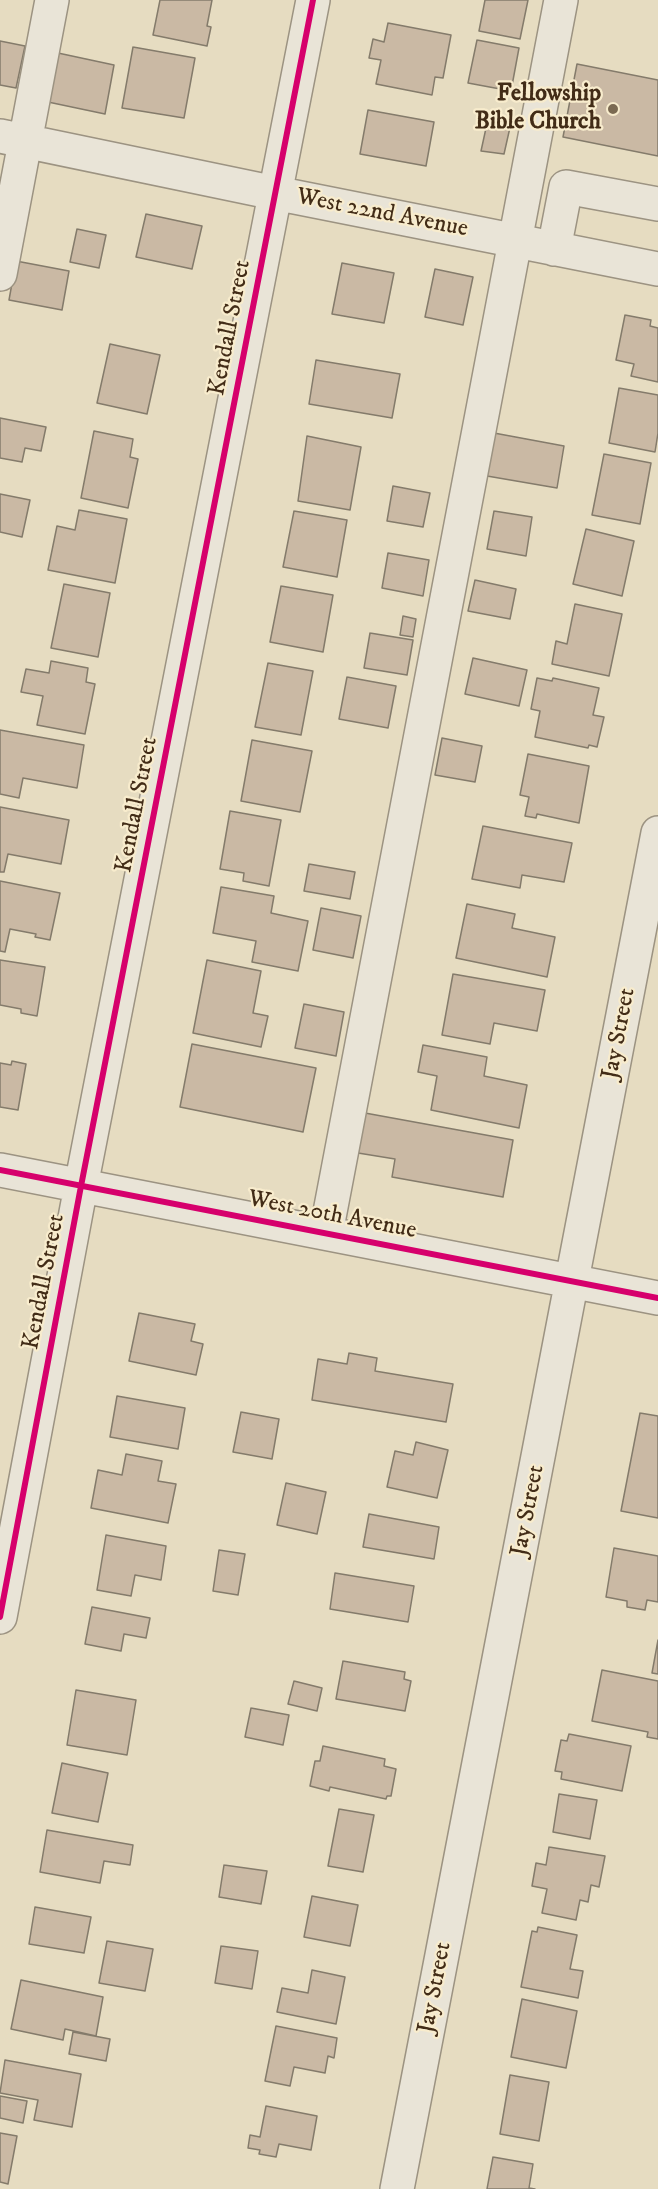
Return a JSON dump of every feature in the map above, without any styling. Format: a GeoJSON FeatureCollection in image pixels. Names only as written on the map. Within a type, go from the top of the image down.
{"type":"FeatureCollection","features":[{"type":"Feature","properties":{"kind":"street"},"geometry":{"type":"LineString","coordinates":[[0,274],[12,139],[52,0]]}},
{"type":"Feature","properties":{"kind":"street","name":"Kendall Street"},"geometry":{"type":"LineString","coordinates":[[0,1617],[81,1186],[313,0]]}},
{"type":"Feature","properties":{"kind":"street"},"geometry":{"type":"LineString","coordinates":[[326,1233],[561,0]]}},
{"type":"Feature","properties":{"kind":"street","name":"West 22nd Avenue"},"geometry":{"type":"LineString","coordinates":[[12,139],[658,269]]}},
{"type":"Feature","properties":{"kind":"street"},"geometry":{"type":"LineString","coordinates":[[554,249],[566,187],[658,204]]}},
{"type":"Feature","properties":{"kind":"street","name":"Jay Street"},"geometry":{"type":"LineString","coordinates":[[397,2189],[658,833]]}},
{"type":"Feature","properties":{"kind":"street","name":"West 20th Avenue"},"geometry":{"type":"LineString","coordinates":[[0,1170],[658,1298]]}},
{"type":"Feature","properties":{"kind":"building"},"geometry":{"type":"Polygon","coordinates":[[[160,0],[212,0],[207,26],[211,27],[207,46],[153,35],[160,0]]]}},
{"type":"Feature","properties":{"kind":"building"},"geometry":{"type":"Polygon","coordinates":[[[485,0],[528,0],[520,39],[479,31],[485,0]]]}},
{"type":"Feature","properties":{"kind":"building"},"geometry":{"type":"Polygon","coordinates":[[[388,23],[451,35],[443,78],[435,77],[432,95],[376,84],[381,60],[369,58],[373,39],[384,42],[388,23]]]}},
{"type":"Feature","properties":{"kind":"building"},"geometry":{"type":"Polygon","coordinates":[[[477,40],[519,48],[511,91],[468,83],[477,40]]]}},
{"type":"Feature","properties":{"kind":"building"},"geometry":{"type":"Polygon","coordinates":[[[0,41],[25,46],[16,88],[0,85],[0,41]]]}},
{"type":"Feature","properties":{"kind":"building"},"geometry":{"type":"Polygon","coordinates":[[[133,47],[195,58],[184,118],[122,108],[133,47]]]}},
{"type":"Feature","properties":{"kind":"building"},"geometry":{"type":"Polygon","coordinates":[[[58,53],[114,65],[105,114],[48,102],[58,53]]]}},
{"type":"Feature","properties":{"kind":"building","name":"Fellowship Bible Church"},"geometry":{"type":"Polygon","coordinates":[[[577,64],[658,80],[658,156],[563,137],[577,64]]]}},
{"type":"Feature","properties":{"kind":"building"},"geometry":{"type":"Polygon","coordinates":[[[368,110],[434,122],[426,166],[360,154],[368,110]]]}},
{"type":"Feature","properties":{"kind":"building"},"geometry":{"type":"Polygon","coordinates":[[[488,119],[511,123],[504,154],[481,151],[488,119]]]}},
{"type":"Feature","properties":{"kind":"building"},"geometry":{"type":"Polygon","coordinates":[[[146,214],[202,226],[192,269],[136,257],[146,214]]]}},
{"type":"Feature","properties":{"kind":"building"},"geometry":{"type":"Polygon","coordinates":[[[77,229],[106,235],[99,268],[70,262],[77,229]]]}},
{"type":"Feature","properties":{"kind":"building"},"geometry":{"type":"Polygon","coordinates":[[[16,261],[69,271],[62,310],[9,300],[16,261]]]}},
{"type":"Feature","properties":{"kind":"building"},"geometry":{"type":"Polygon","coordinates":[[[342,263],[394,273],[384,323],[332,314],[342,263]]]}},
{"type":"Feature","properties":{"kind":"building"},"geometry":{"type":"Polygon","coordinates":[[[435,269],[473,277],[463,325],[425,317],[435,269]]]}},
{"type":"Feature","properties":{"kind":"building"},"geometry":{"type":"Polygon","coordinates":[[[625,315],[651,320],[650,326],[658,328],[658,382],[631,376],[634,364],[616,360],[625,315]]]}},
{"type":"Feature","properties":{"kind":"building"},"geometry":{"type":"Polygon","coordinates":[[[110,344],[160,355],[147,414],[97,403],[110,344]]]}},
{"type":"Feature","properties":{"kind":"building"},"geometry":{"type":"Polygon","coordinates":[[[316,360],[400,374],[392,418],[309,404],[316,360]]]}},
{"type":"Feature","properties":{"kind":"building"},"geometry":{"type":"Polygon","coordinates":[[[619,388],[658,395],[658,433],[655,452],[609,443],[619,388]]]}},
{"type":"Feature","properties":{"kind":"building"},"geometry":{"type":"Polygon","coordinates":[[[0,418],[46,427],[41,451],[25,448],[22,462],[0,458],[0,418]]]}},
{"type":"Feature","properties":{"kind":"building"},"geometry":{"type":"Polygon","coordinates":[[[94,431],[133,439],[130,457],[138,459],[128,508],[81,498],[94,431]]]}},
{"type":"Feature","properties":{"kind":"building"},"geometry":{"type":"Polygon","coordinates":[[[494,433],[564,446],[557,488],[487,476],[494,433]]]}},
{"type":"Feature","properties":{"kind":"building"},"geometry":{"type":"Polygon","coordinates":[[[307,436],[361,447],[350,510],[298,501],[307,436]]]}},
{"type":"Feature","properties":{"kind":"building"},"geometry":{"type":"Polygon","coordinates":[[[604,454],[651,463],[640,524],[592,515],[604,454]]]}},
{"type":"Feature","properties":{"kind":"building"},"geometry":{"type":"Polygon","coordinates":[[[393,486],[430,493],[423,527],[387,521],[393,486]]]}},
{"type":"Feature","properties":{"kind":"building"},"geometry":{"type":"Polygon","coordinates":[[[0,494],[30,500],[22,537],[0,532],[0,494]]]}},
{"type":"Feature","properties":{"kind":"building"},"geometry":{"type":"Polygon","coordinates":[[[79,510],[127,519],[115,583],[48,570],[57,526],[75,530],[79,510]]]}},
{"type":"Feature","properties":{"kind":"building"},"geometry":{"type":"Polygon","coordinates":[[[294,511],[347,520],[337,577],[283,567],[294,511]]]}},
{"type":"Feature","properties":{"kind":"building"},"geometry":{"type":"Polygon","coordinates":[[[494,511],[532,517],[526,556],[487,549],[494,511]]]}},
{"type":"Feature","properties":{"kind":"building"},"geometry":{"type":"Polygon","coordinates":[[[586,529],[634,541],[622,596],[573,584],[586,529]]]}},
{"type":"Feature","properties":{"kind":"building"},"geometry":{"type":"Polygon","coordinates":[[[388,553],[429,560],[423,596],[382,588],[388,553]]]}},
{"type":"Feature","properties":{"kind":"building"},"geometry":{"type":"Polygon","coordinates":[[[475,580],[516,589],[510,619],[468,611],[475,580]]]}},
{"type":"Feature","properties":{"kind":"building"},"geometry":{"type":"Polygon","coordinates":[[[64,584],[110,593],[98,657],[51,648],[64,584]]]}},
{"type":"Feature","properties":{"kind":"building"},"geometry":{"type":"Polygon","coordinates":[[[281,586],[333,595],[323,652],[270,642],[281,586]]]}},
{"type":"Feature","properties":{"kind":"building"},"geometry":{"type":"Polygon","coordinates":[[[575,604],[622,614],[609,676],[552,664],[556,641],[567,644],[575,604]]]}},
{"type":"Feature","properties":{"kind":"building"},"geometry":{"type":"Polygon","coordinates":[[[403,616],[416,619],[413,637],[400,635],[403,616]]]}},
{"type":"Feature","properties":{"kind":"building"},"geometry":{"type":"Polygon","coordinates":[[[370,633],[413,640],[407,675],[364,668],[370,633]]]}},
{"type":"Feature","properties":{"kind":"building"},"geometry":{"type":"Polygon","coordinates":[[[473,658],[527,670],[519,706],[465,694],[473,658]]]}},
{"type":"Feature","properties":{"kind":"building"},"geometry":{"type":"Polygon","coordinates":[[[51,661],[88,668],[86,682],[95,684],[85,734],[37,725],[43,696],[21,692],[26,669],[49,673],[51,661]]]}},
{"type":"Feature","properties":{"kind":"building"},"geometry":{"type":"Polygon","coordinates":[[[268,663],[313,671],[301,735],[255,727],[268,663]]]}},
{"type":"Feature","properties":{"kind":"building"},"geometry":{"type":"Polygon","coordinates":[[[347,677],[396,686],[388,728],[339,719],[347,677]]]}},
{"type":"Feature","properties":{"kind":"building"},"geometry":{"type":"Polygon","coordinates":[[[537,678],[552,681],[553,678],[599,688],[593,715],[604,717],[597,747],[589,745],[588,748],[535,737],[540,711],[531,709],[537,678]]]}},
{"type":"Feature","properties":{"kind":"building"},"geometry":{"type":"Polygon","coordinates":[[[0,730],[84,745],[77,788],[23,778],[19,798],[0,794],[0,730]]]}},
{"type":"Feature","properties":{"kind":"building"},"geometry":{"type":"Polygon","coordinates":[[[442,738],[482,746],[475,782],[435,775],[442,738]]]}},
{"type":"Feature","properties":{"kind":"building"},"geometry":{"type":"Polygon","coordinates":[[[252,740],[312,751],[300,812],[241,801],[252,740]]]}},
{"type":"Feature","properties":{"kind":"building"},"geometry":{"type":"Polygon","coordinates":[[[528,754],[589,766],[579,823],[537,814],[536,818],[525,816],[529,797],[520,795],[528,754]]]}},
{"type":"Feature","properties":{"kind":"building"},"geometry":{"type":"Polygon","coordinates":[[[0,807],[69,820],[61,864],[8,854],[4,872],[0,872],[0,807]]]}},
{"type":"Feature","properties":{"kind":"building"},"geometry":{"type":"Polygon","coordinates":[[[230,811],[281,820],[269,886],[243,881],[244,873],[220,869],[230,811]]]}},
{"type":"Feature","properties":{"kind":"building"},"geometry":{"type":"Polygon","coordinates":[[[483,826],[572,843],[564,882],[522,875],[520,888],[472,879],[483,826]]]}},
{"type":"Feature","properties":{"kind":"building"},"geometry":{"type":"Polygon","coordinates":[[[309,864],[355,872],[350,899],[304,891],[309,864]]]}},
{"type":"Feature","properties":{"kind":"building"},"geometry":{"type":"Polygon","coordinates":[[[0,881],[60,893],[50,940],[35,937],[36,934],[10,929],[5,952],[0,951],[0,881]]]}},
{"type":"Feature","properties":{"kind":"building"},"geometry":{"type":"Polygon","coordinates":[[[221,887],[274,896],[271,913],[308,921],[298,971],[252,962],[256,941],[213,933],[221,887]]]}},
{"type":"Feature","properties":{"kind":"building"},"geometry":{"type":"Polygon","coordinates":[[[467,904],[515,914],[512,928],[555,937],[547,977],[456,958],[467,904]]]}},
{"type":"Feature","properties":{"kind":"building"},"geometry":{"type":"Polygon","coordinates":[[[321,908],[361,916],[353,958],[313,950],[321,908]]]}},
{"type":"Feature","properties":{"kind":"building"},"geometry":{"type":"Polygon","coordinates":[[[0,960],[45,967],[37,1016],[21,1013],[21,1009],[0,1005],[0,960]]]}},
{"type":"Feature","properties":{"kind":"building"},"geometry":{"type":"Polygon","coordinates":[[[207,960],[261,971],[253,1013],[268,1016],[261,1047],[193,1033],[207,960]]]}},
{"type":"Feature","properties":{"kind":"building"},"geometry":{"type":"Polygon","coordinates":[[[453,974],[545,990],[537,1031],[494,1023],[490,1044],[442,1035],[453,974]]]}},
{"type":"Feature","properties":{"kind":"building"},"geometry":{"type":"Polygon","coordinates":[[[304,1004],[344,1012],[336,1056],[295,1048],[304,1004]]]}},
{"type":"Feature","properties":{"kind":"building"},"geometry":{"type":"Polygon","coordinates":[[[192,1044],[316,1068],[303,1132],[180,1107],[192,1044]]]}},
{"type":"Feature","properties":{"kind":"building"},"geometry":{"type":"Polygon","coordinates":[[[423,1045],[487,1057],[484,1076],[527,1085],[519,1128],[431,1110],[437,1076],[418,1072],[423,1045]]]}},
{"type":"Feature","properties":{"kind":"building"},"geometry":{"type":"Polygon","coordinates":[[[12,1061],[26,1064],[18,1110],[0,1107],[0,1063],[11,1065],[12,1061]]]}},
{"type":"Feature","properties":{"kind":"building"},"geometry":{"type":"Polygon","coordinates":[[[365,1113],[513,1140],[503,1197],[392,1177],[395,1159],[358,1153],[365,1113]]]}},
{"type":"Feature","properties":{"kind":"building"},"geometry":{"type":"Polygon","coordinates":[[[139,1313],[195,1324],[191,1341],[203,1344],[196,1375],[129,1361],[139,1313]]]}},
{"type":"Feature","properties":{"kind":"building"},"geometry":{"type":"Polygon","coordinates":[[[349,1353],[377,1358],[375,1371],[453,1384],[446,1422],[312,1400],[318,1359],[347,1364],[349,1353]]]}},
{"type":"Feature","properties":{"kind":"building"},"geometry":{"type":"Polygon","coordinates":[[[117,1396],[185,1408],[178,1449],[110,1437],[117,1396]]]}},
{"type":"Feature","properties":{"kind":"building"},"geometry":{"type":"Polygon","coordinates":[[[241,1412],[279,1419],[272,1459],[233,1452],[241,1412]]]}},
{"type":"Feature","properties":{"kind":"building"},"geometry":{"type":"Polygon","coordinates":[[[640,1413],[658,1416],[658,1518],[621,1511],[640,1413]]]}},
{"type":"Feature","properties":{"kind":"building"},"geometry":{"type":"Polygon","coordinates":[[[416,1442],[448,1450],[437,1498],[387,1487],[395,1451],[413,1455],[416,1442]]]}},
{"type":"Feature","properties":{"kind":"building"},"geometry":{"type":"Polygon","coordinates":[[[126,1454],[162,1461],[158,1481],[176,1484],[168,1523],[91,1508],[98,1470],[122,1475],[126,1454]]]}},
{"type":"Feature","properties":{"kind":"building"},"geometry":{"type":"Polygon","coordinates":[[[286,1483],[326,1492],[317,1534],[277,1525],[286,1483]]]}},
{"type":"Feature","properties":{"kind":"building"},"geometry":{"type":"Polygon","coordinates":[[[369,1514],[439,1527],[434,1559],[363,1547],[369,1514]]]}},
{"type":"Feature","properties":{"kind":"building"},"geometry":{"type":"Polygon","coordinates":[[[106,1535],[166,1546],[161,1580],[135,1575],[131,1596],[97,1590],[106,1535]]]}},
{"type":"Feature","properties":{"kind":"building"},"geometry":{"type":"Polygon","coordinates":[[[614,1548],[658,1556],[658,1602],[647,1600],[645,1610],[627,1607],[627,1601],[606,1597],[614,1548]]]}},
{"type":"Feature","properties":{"kind":"building"},"geometry":{"type":"Polygon","coordinates":[[[219,1550],[245,1554],[238,1595],[213,1591],[219,1550]]]}},
{"type":"Feature","properties":{"kind":"building"},"geometry":{"type":"Polygon","coordinates":[[[335,1573],[414,1586],[408,1622],[330,1609],[335,1573]]]}},
{"type":"Feature","properties":{"kind":"building"},"geometry":{"type":"Polygon","coordinates":[[[92,1607],[150,1618],[146,1638],[124,1634],[121,1651],[85,1644],[92,1607]]]}},
{"type":"Feature","properties":{"kind":"building"},"geometry":{"type":"Polygon","coordinates":[[[658,1640],[658,1674],[652,1673],[658,1640]]]}},
{"type":"Feature","properties":{"kind":"building"},"geometry":{"type":"Polygon","coordinates":[[[343,1661],[405,1672],[404,1679],[411,1681],[405,1711],[336,1699],[343,1661]]]}},
{"type":"Feature","properties":{"kind":"building"},"geometry":{"type":"Polygon","coordinates":[[[602,1670],[658,1681],[658,1739],[647,1737],[648,1732],[592,1721],[602,1670]]]}},
{"type":"Feature","properties":{"kind":"building"},"geometry":{"type":"Polygon","coordinates":[[[294,1681],[322,1688],[317,1711],[288,1704],[294,1681]]]}},
{"type":"Feature","properties":{"kind":"building"},"geometry":{"type":"Polygon","coordinates":[[[76,1690],[136,1700],[127,1755],[67,1745],[76,1690]]]}},
{"type":"Feature","properties":{"kind":"building"},"geometry":{"type":"Polygon","coordinates":[[[251,1708],[289,1715],[283,1745],[245,1737],[251,1708]]]}},
{"type":"Feature","properties":{"kind":"building"},"geometry":{"type":"Polygon","coordinates":[[[569,1734],[631,1746],[622,1791],[561,1779],[562,1772],[555,1771],[561,1740],[567,1741],[569,1734]]]}},
{"type":"Feature","properties":{"kind":"building"},"geometry":{"type":"Polygon","coordinates":[[[323,1746],[385,1759],[384,1766],[396,1769],[391,1796],[387,1796],[386,1799],[330,1787],[329,1791],[310,1786],[315,1761],[320,1761],[323,1746]]]}},
{"type":"Feature","properties":{"kind":"building"},"geometry":{"type":"Polygon","coordinates":[[[62,1763],[108,1773],[98,1822],[52,1813],[62,1763]]]}},
{"type":"Feature","properties":{"kind":"building"},"geometry":{"type":"Polygon","coordinates":[[[559,1794],[597,1800],[590,1839],[553,1832],[559,1794]]]}},
{"type":"Feature","properties":{"kind":"building"},"geometry":{"type":"Polygon","coordinates":[[[339,1809],[374,1815],[363,1872],[328,1866],[339,1809]]]}},
{"type":"Feature","properties":{"kind":"building"},"geometry":{"type":"Polygon","coordinates":[[[47,1830],[133,1845],[130,1865],[104,1861],[100,1883],[40,1872],[47,1830]]]}},
{"type":"Feature","properties":{"kind":"building"},"geometry":{"type":"Polygon","coordinates":[[[549,1847],[605,1856],[599,1887],[591,1885],[588,1902],[580,1900],[576,1920],[542,1913],[547,1889],[532,1886],[536,1863],[546,1865],[549,1847]]]}},
{"type":"Feature","properties":{"kind":"building"},"geometry":{"type":"Polygon","coordinates":[[[224,1865],[267,1871],[261,1904],[219,1897],[224,1865]]]}},
{"type":"Feature","properties":{"kind":"building"},"geometry":{"type":"Polygon","coordinates":[[[312,1896],[358,1905],[350,1946],[304,1937],[312,1896]]]}},
{"type":"Feature","properties":{"kind":"building"},"geometry":{"type":"Polygon","coordinates":[[[35,1907],[91,1917],[84,1953],[29,1944],[35,1907]]]}},
{"type":"Feature","properties":{"kind":"building"},"geometry":{"type":"Polygon","coordinates":[[[538,1927],[577,1935],[570,1969],[583,1971],[578,1998],[521,1987],[532,1931],[537,1932],[538,1927]]]}},
{"type":"Feature","properties":{"kind":"building"},"geometry":{"type":"Polygon","coordinates":[[[107,1941],[153,1949],[145,1991],[99,1983],[107,1941]]]}},
{"type":"Feature","properties":{"kind":"building"},"geometry":{"type":"Polygon","coordinates":[[[221,1946],[258,1951],[252,1989],[215,1983],[221,1946]]]}},
{"type":"Feature","properties":{"kind":"building"},"geometry":{"type":"Polygon","coordinates":[[[312,1970],[345,1977],[336,2024],[277,2012],[282,1988],[308,1993],[312,1970]]]}},
{"type":"Feature","properties":{"kind":"building"},"geometry":{"type":"Polygon","coordinates":[[[21,1980],[103,1997],[96,2036],[65,2029],[63,2040],[11,2029],[21,1980]]]}},
{"type":"Feature","properties":{"kind":"building"},"geometry":{"type":"Polygon","coordinates":[[[522,1999],[577,2011],[566,2068],[511,2057],[522,1999]]]}},
{"type":"Feature","properties":{"kind":"building"},"geometry":{"type":"Polygon","coordinates":[[[276,2026],[337,2038],[334,2058],[328,2056],[325,2073],[294,2067],[290,2086],[265,2081],[276,2026]]]}},
{"type":"Feature","properties":{"kind":"building"},"geometry":{"type":"Polygon","coordinates":[[[73,2032],[110,2039],[106,2061],[69,2054],[73,2032]]]}},
{"type":"Feature","properties":{"kind":"building"},"geometry":{"type":"Polygon","coordinates":[[[5,2060],[81,2074],[72,2127],[34,2120],[38,2100],[0,2093],[5,2060]]]}},
{"type":"Feature","properties":{"kind":"building"},"geometry":{"type":"Polygon","coordinates":[[[510,2075],[549,2082],[539,2141],[500,2134],[510,2075]]]}},
{"type":"Feature","properties":{"kind":"building"},"geometry":{"type":"Polygon","coordinates":[[[0,2096],[27,2101],[23,2123],[0,2118],[0,2096]]]}},
{"type":"Feature","properties":{"kind":"building"},"geometry":{"type":"Polygon","coordinates":[[[266,2106],[317,2116],[311,2150],[279,2144],[276,2157],[259,2154],[260,2150],[248,2148],[250,2135],[260,2137],[266,2106]]]}},
{"type":"Feature","properties":{"kind":"building"},"geometry":{"type":"Polygon","coordinates":[[[0,2133],[17,2136],[8,2184],[0,2182],[0,2133]]]}},
{"type":"Feature","properties":{"kind":"building"},"geometry":{"type":"Polygon","coordinates":[[[493,2157],[533,2164],[529,2188],[535,2189],[487,2189],[493,2157]]]}},
{"type":"Feature","properties":{"kind":"cycle path"},"geometry":{"type":"LineString","coordinates":[[0,1617],[81,1186],[313,0]]}},
{"type":"Feature","properties":{"kind":"cycle path"},"geometry":{"type":"LineString","coordinates":[[0,1170],[658,1298]]}},
{"type":"Feature","properties":{"kind":"place","name":"Fellowship Bible Church"},"geometry":{"type":"Point","coordinates":[613,109]}}]}
